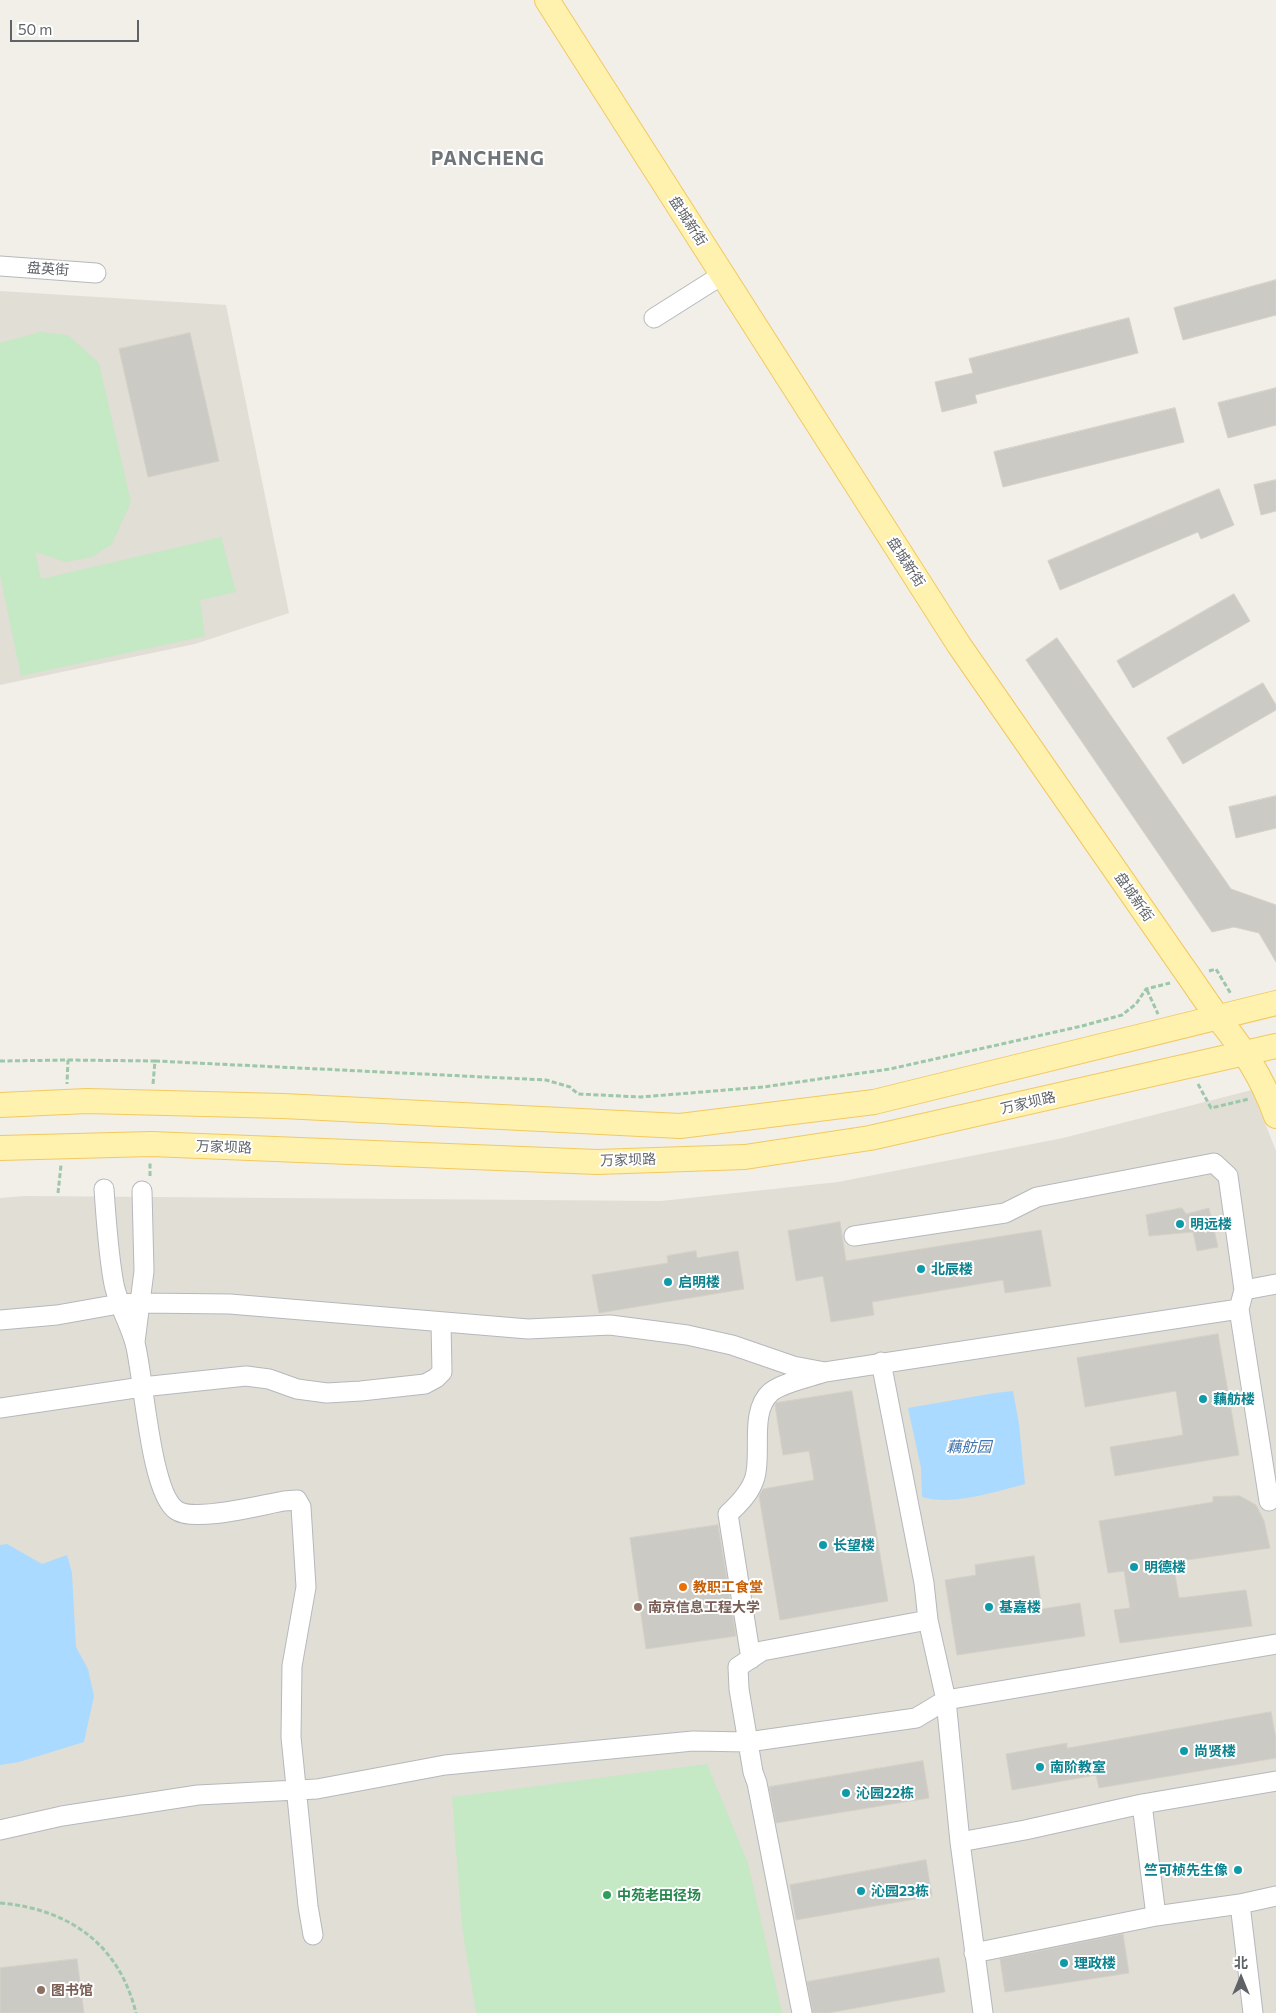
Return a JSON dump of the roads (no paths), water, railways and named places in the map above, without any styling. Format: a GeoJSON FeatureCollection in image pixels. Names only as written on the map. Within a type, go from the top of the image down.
{"type":"FeatureCollection","features":[{"type":"Feature","properties":{"kind":"main road","name":"盘城新街"},"geometry":{"type":"LineString","coordinates":[[547,0],[959,645],[1218,1018],[1246,1054],[1268,1094],[1276,1116]]}},
{"type":"Feature","properties":{"kind":"main road"},"geometry":{"type":"LineString","coordinates":[[0,1105],[87,1101],[283,1106],[680,1126],[874,1102],[1276,1003]]}},
{"type":"Feature","properties":{"kind":"main road","name":"万家坝路"},"geometry":{"type":"LineString","coordinates":[[0,1148],[151,1144],[598,1162],[745,1157],[870,1138],[1276,1046]]}},
{"type":"Feature","properties":{"kind":"street","name":"盘英街"},"geometry":{"type":"LineString","coordinates":[[0,266],[96,273]]}},
{"type":"Feature","properties":{"kind":"street"},"geometry":{"type":"LineString","coordinates":[[654,318],[722,275]]}},
{"type":"Feature","properties":{"kind":"street"},"geometry":{"type":"LineString","coordinates":[[854,1236],[1005,1213],[1037,1197],[1214,1163],[1228,1176],[1244,1290],[1239,1309],[1269,1502]]}},
{"type":"Feature","properties":{"kind":"street"},"geometry":{"type":"LineString","coordinates":[[104,1189],[113,1282],[119,1304],[135,1343],[160,1482],[166,1500],[177,1511],[204,1516],[297,1500],[302,1507],[306,1587],[292,1666],[291,1737],[308,1906],[313,1935]]}},
{"type":"Feature","properties":{"kind":"street"},"geometry":{"type":"LineString","coordinates":[[135,1343],[144,1271],[142,1191]]}},
{"type":"Feature","properties":{"kind":"street"},"geometry":{"type":"LineString","coordinates":[[1244,1290],[1276,1284]]}},
{"type":"Feature","properties":{"kind":"street"},"geometry":{"type":"LineString","coordinates":[[0,1320],[57,1315],[119,1304],[140,1303],[230,1304],[528,1329],[610,1325],[732,1345],[793,1366],[824,1372]]}},
{"type":"Feature","properties":{"kind":"street"},"geometry":{"type":"LineString","coordinates":[[750,1659],[728,1514],[742,1501],[755,1477],[760,1413],[764,1399],[772,1391],[824,1372],[1239,1309]]}},
{"type":"Feature","properties":{"kind":"street"},"geometry":{"type":"LineString","coordinates":[[0,1408],[142,1387],[246,1376],[269,1379],[297,1388],[327,1392],[361,1391],[425,1384],[442,1372],[442,1322]]}},
{"type":"Feature","properties":{"kind":"street"},"geometry":{"type":"LineString","coordinates":[[881,1362],[924,1583],[928,1620],[946,1700],[960,1842],[983,2013]]}},
{"type":"Feature","properties":{"kind":"street"},"geometry":{"type":"LineString","coordinates":[[802,2013],[748,1742],[739,1689],[738,1667],[762,1651],[928,1620]]}},
{"type":"Feature","properties":{"kind":"street"},"geometry":{"type":"LineString","coordinates":[[0,1830],[62,1816],[198,1795],[317,1789],[445,1765],[692,1741],[748,1742],[916,1718],[946,1700],[1276,1644]]}},
{"type":"Feature","properties":{"kind":"street"},"geometry":{"type":"LineString","coordinates":[[960,1842],[1026,1830],[1142,1804],[1276,1781]]}},
{"type":"Feature","properties":{"kind":"street"},"geometry":{"type":"LineString","coordinates":[[1142,1804],[1156,1916]]}},
{"type":"Feature","properties":{"kind":"street"},"geometry":{"type":"LineString","coordinates":[[974,1953],[1156,1916],[1240,1904],[1276,1896]]}},
{"type":"Feature","properties":{"kind":"street"},"geometry":{"type":"LineString","coordinates":[[1240,1904],[1253,2013]]}},
{"type":"Feature","properties":{"kind":"water","name":"藕舫园"},"geometry":{"type":"Polygon","coordinates":[[[1013,1391],[1019,1424],[1025,1484],[960,1499],[947,1500],[922,1497],[921,1468],[908,1408],[1013,1391]]]}},
{"type":"Feature","properties":{"kind":"water"},"geometry":{"type":"Polygon","coordinates":[[[7,1544],[42,1564],[67,1555],[72,1573],[76,1647],[88,1669],[94,1696],[84,1742],[19,1762],[0,1765],[0,1545],[7,1544]]]}},
{"type":"Feature","properties":{"kind":"place","name":"明远楼"},"geometry":{"type":"Point","coordinates":[1180,1224]}},
{"type":"Feature","properties":{"kind":"place","name":"北辰楼"},"geometry":{"type":"Point","coordinates":[921,1269]}},
{"type":"Feature","properties":{"kind":"place","name":"启明楼"},"geometry":{"type":"Point","coordinates":[668,1282]}},
{"type":"Feature","properties":{"kind":"place","name":"藕舫楼"},"geometry":{"type":"Point","coordinates":[1203,1399]}},
{"type":"Feature","properties":{"kind":"place","name":"长望楼"},"geometry":{"type":"Point","coordinates":[823,1545]}},
{"type":"Feature","properties":{"kind":"place","name":"明德楼"},"geometry":{"type":"Point","coordinates":[1134,1567]}},
{"type":"Feature","properties":{"kind":"place","name":"教职工食堂"},"geometry":{"type":"Point","coordinates":[683,1587]}},
{"type":"Feature","properties":{"kind":"place","name":"南京信息工程大学"},"geometry":{"type":"Point","coordinates":[638,1607]}},
{"type":"Feature","properties":{"kind":"place","name":"基嘉楼"},"geometry":{"type":"Point","coordinates":[989,1607]}},
{"type":"Feature","properties":{"kind":"place","name":"尚贤楼"},"geometry":{"type":"Point","coordinates":[1184,1751]}},
{"type":"Feature","properties":{"kind":"place","name":"南阶教室"},"geometry":{"type":"Point","coordinates":[1040,1767]}},
{"type":"Feature","properties":{"kind":"place","name":"沁园22栋"},"geometry":{"type":"Point","coordinates":[846,1793]}},
{"type":"Feature","properties":{"kind":"place","name":"竺可桢先生像"},"geometry":{"type":"Point","coordinates":[1238,1870]}},
{"type":"Feature","properties":{"kind":"place","name":"沁园23栋"},"geometry":{"type":"Point","coordinates":[861,1891]}},
{"type":"Feature","properties":{"kind":"place","name":"中苑老田径场"},"geometry":{"type":"Point","coordinates":[607,1895]}},
{"type":"Feature","properties":{"kind":"place","name":"理政楼"},"geometry":{"type":"Point","coordinates":[1064,1963]}},
{"type":"Feature","properties":{"kind":"place","name":"图书馆"},"geometry":{"type":"Point","coordinates":[41,1990]}},
{"type":"Feature","properties":{"kind":"district","name":"PANCHENG"},"geometry":{"type":"Point","coordinates":[488,159]}}]}
